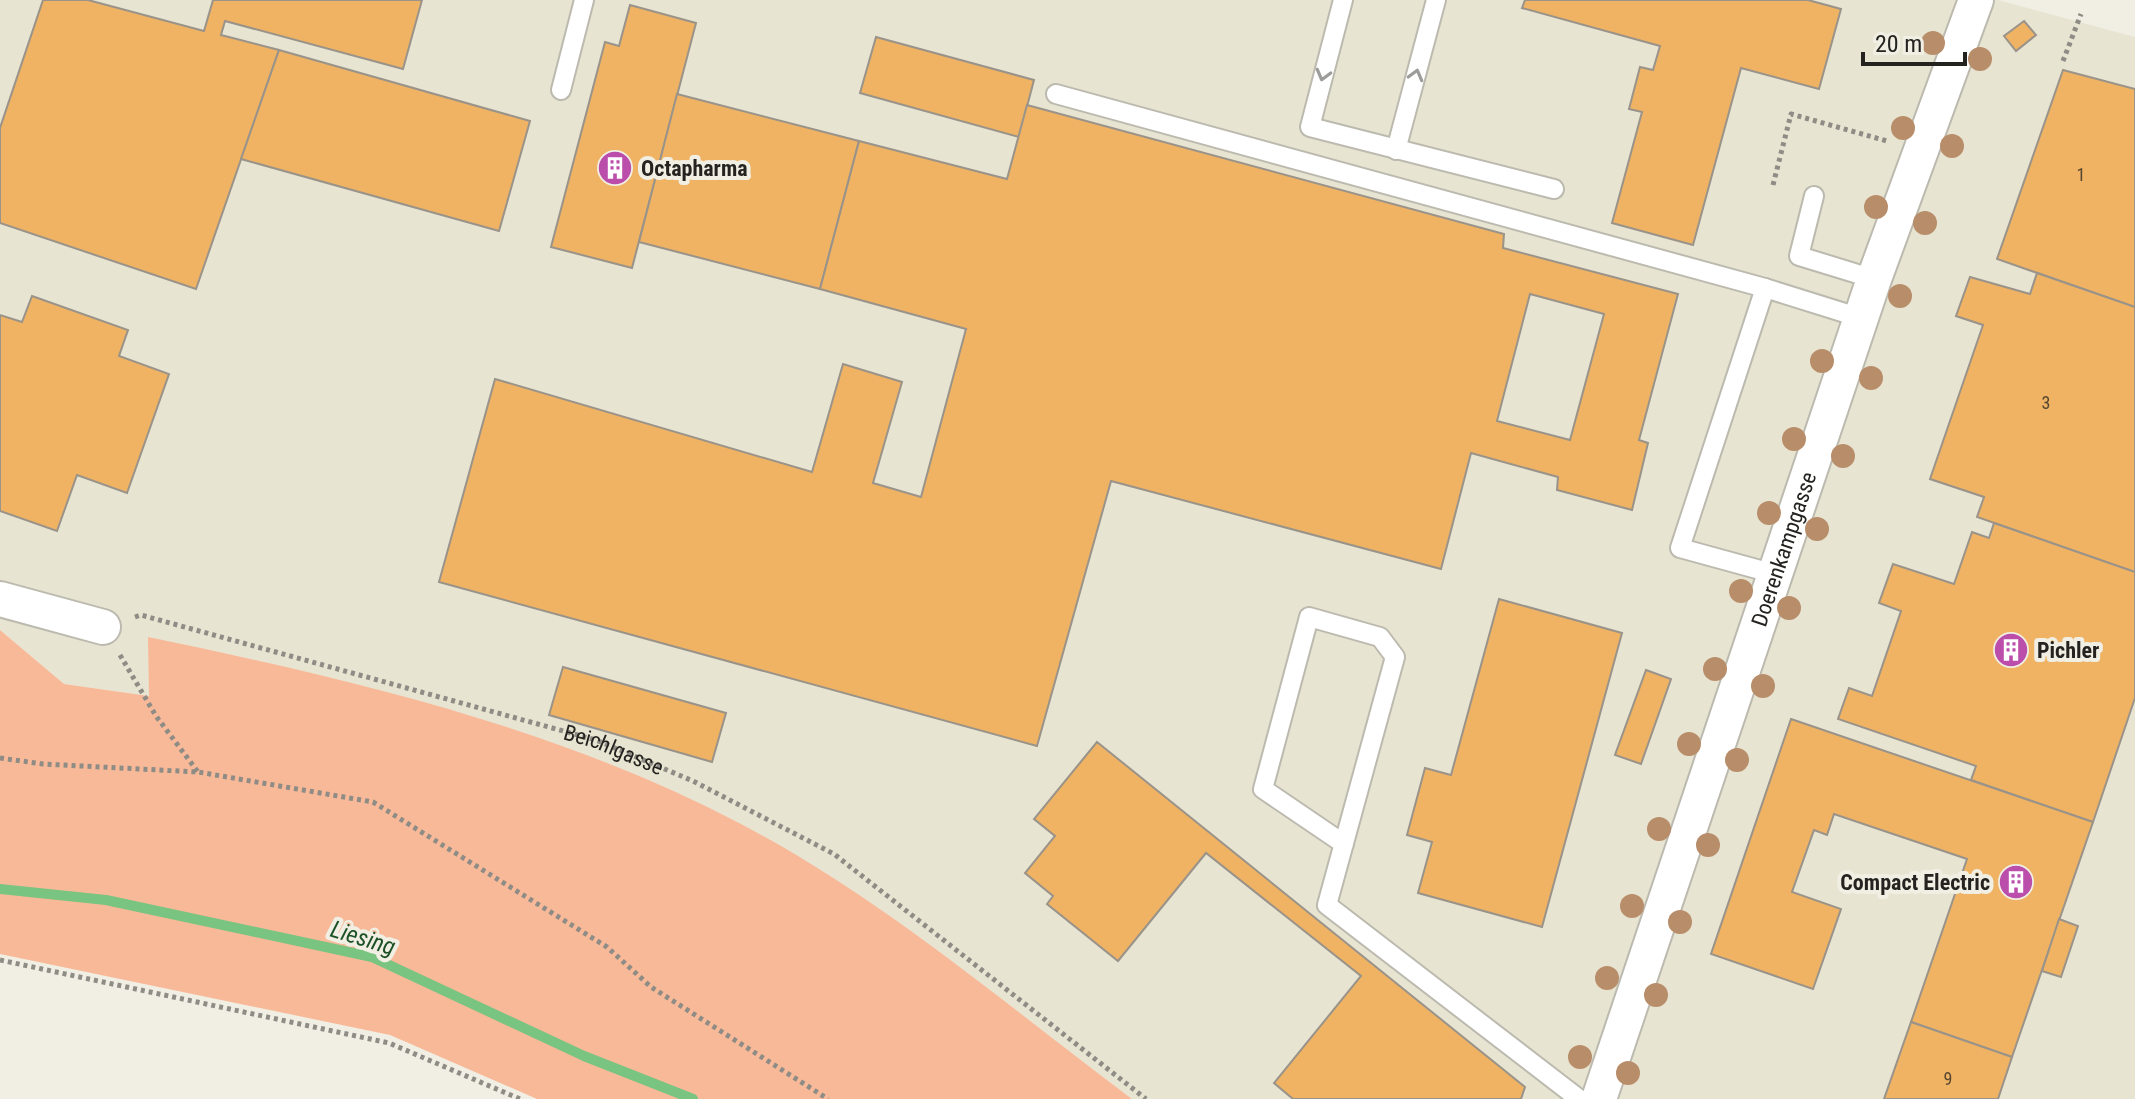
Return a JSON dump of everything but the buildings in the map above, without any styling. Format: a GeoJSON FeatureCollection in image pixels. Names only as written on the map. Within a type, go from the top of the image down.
{"type":"FeatureCollection","features":[{"type":"Feature","properties":{"kind":"street","name":"Doerenkampgasse"},"geometry":{"type":"LineString","coordinates":[[1599,1099],[1874,279],[1976,0]]}},
{"type":"Feature","properties":{"kind":"street"},"geometry":{"type":"LineString","coordinates":[[0,599],[103,627]]}},
{"type":"Feature","properties":{"kind":"lane"},"geometry":{"type":"LineString","coordinates":[[561,90],[584,0]]}},
{"type":"Feature","properties":{"kind":"lane"},"geometry":{"type":"LineString","coordinates":[[1343,0],[1310,127],[1554,189]]}},
{"type":"Feature","properties":{"kind":"lane"},"geometry":{"type":"LineString","coordinates":[[1396,150],[1436,0]]}},
{"type":"Feature","properties":{"kind":"lane"},"geometry":{"type":"LineString","coordinates":[[1056,94],[1765,288],[1861,318]]}},
{"type":"Feature","properties":{"kind":"lane"},"geometry":{"type":"LineString","coordinates":[[1814,196],[1799,256],[1874,279]]}},
{"type":"Feature","properties":{"kind":"lane"},"geometry":{"type":"LineString","coordinates":[[1765,288],[1680,548],[1775,574]]}},
{"type":"Feature","properties":{"kind":"lane"},"geometry":{"type":"LineString","coordinates":[[1344,844],[1263,789],[1309,617],[1380,637],[1395,657],[1344,844],[1327,905],[1579,1099]]}},
{"type":"Feature","properties":{"kind":"path"},"geometry":{"type":"LineString","coordinates":[[2063,61],[2081,14]]}},
{"type":"Feature","properties":{"kind":"path"},"geometry":{"type":"LineString","coordinates":[[1773,185],[1791,114],[1887,141]]}},
{"type":"Feature","properties":{"kind":"path","name":"Beichlgasse"},"geometry":{"type":"LineString","coordinates":[[103,627],[141,615],[596,740],[693,781],[834,854],[1146,1099]]}},
{"type":"Feature","properties":{"kind":"path"},"geometry":{"type":"LineString","coordinates":[[103,627],[156,716],[198,772]]}},
{"type":"Feature","properties":{"kind":"path"},"geometry":{"type":"LineString","coordinates":[[0,758],[43,764],[198,772],[373,802],[607,947],[651,987],[828,1099]]}},
{"type":"Feature","properties":{"kind":"path"},"geometry":{"type":"LineString","coordinates":[[0,960],[389,1043],[520,1099]]}},
{"type":"Feature","properties":{"kind":"shaded area"},"geometry":{"type":"Polygon","coordinates":[[[0,0],[1998,0],[2135,37],[2135,1099],[1132,1099],[847,887],[740,824],[149,637],[150,696],[64,684],[0,630],[0,0]]]}},
{"type":"Feature","properties":{"kind":"shaded area"},"geometry":{"type":"Polygon","coordinates":[[[0,630],[64,684],[149,696],[148,637],[376,689],[526,733],[599,760],[741,824],[844,885],[942,954],[1132,1099],[537,1099],[390,1035],[0,954],[0,630]]]}},
{"type":"Feature","properties":{"kind":"waterway","name":"Liesing"},"geometry":{"type":"LineString","coordinates":[[0,889],[106,900],[372,957],[584,1056],[693,1099]]}},
{"type":"Feature","properties":{"kind":"place","name":"Octapharma"},"geometry":{"type":"Point","coordinates":[615,168]}},
{"type":"Feature","properties":{"kind":"place","name":"Pichler"},"geometry":{"type":"Point","coordinates":[2011,650]}},
{"type":"Feature","properties":{"kind":"place","name":"Compact Electric"},"geometry":{"type":"Point","coordinates":[2016,882]}}]}
